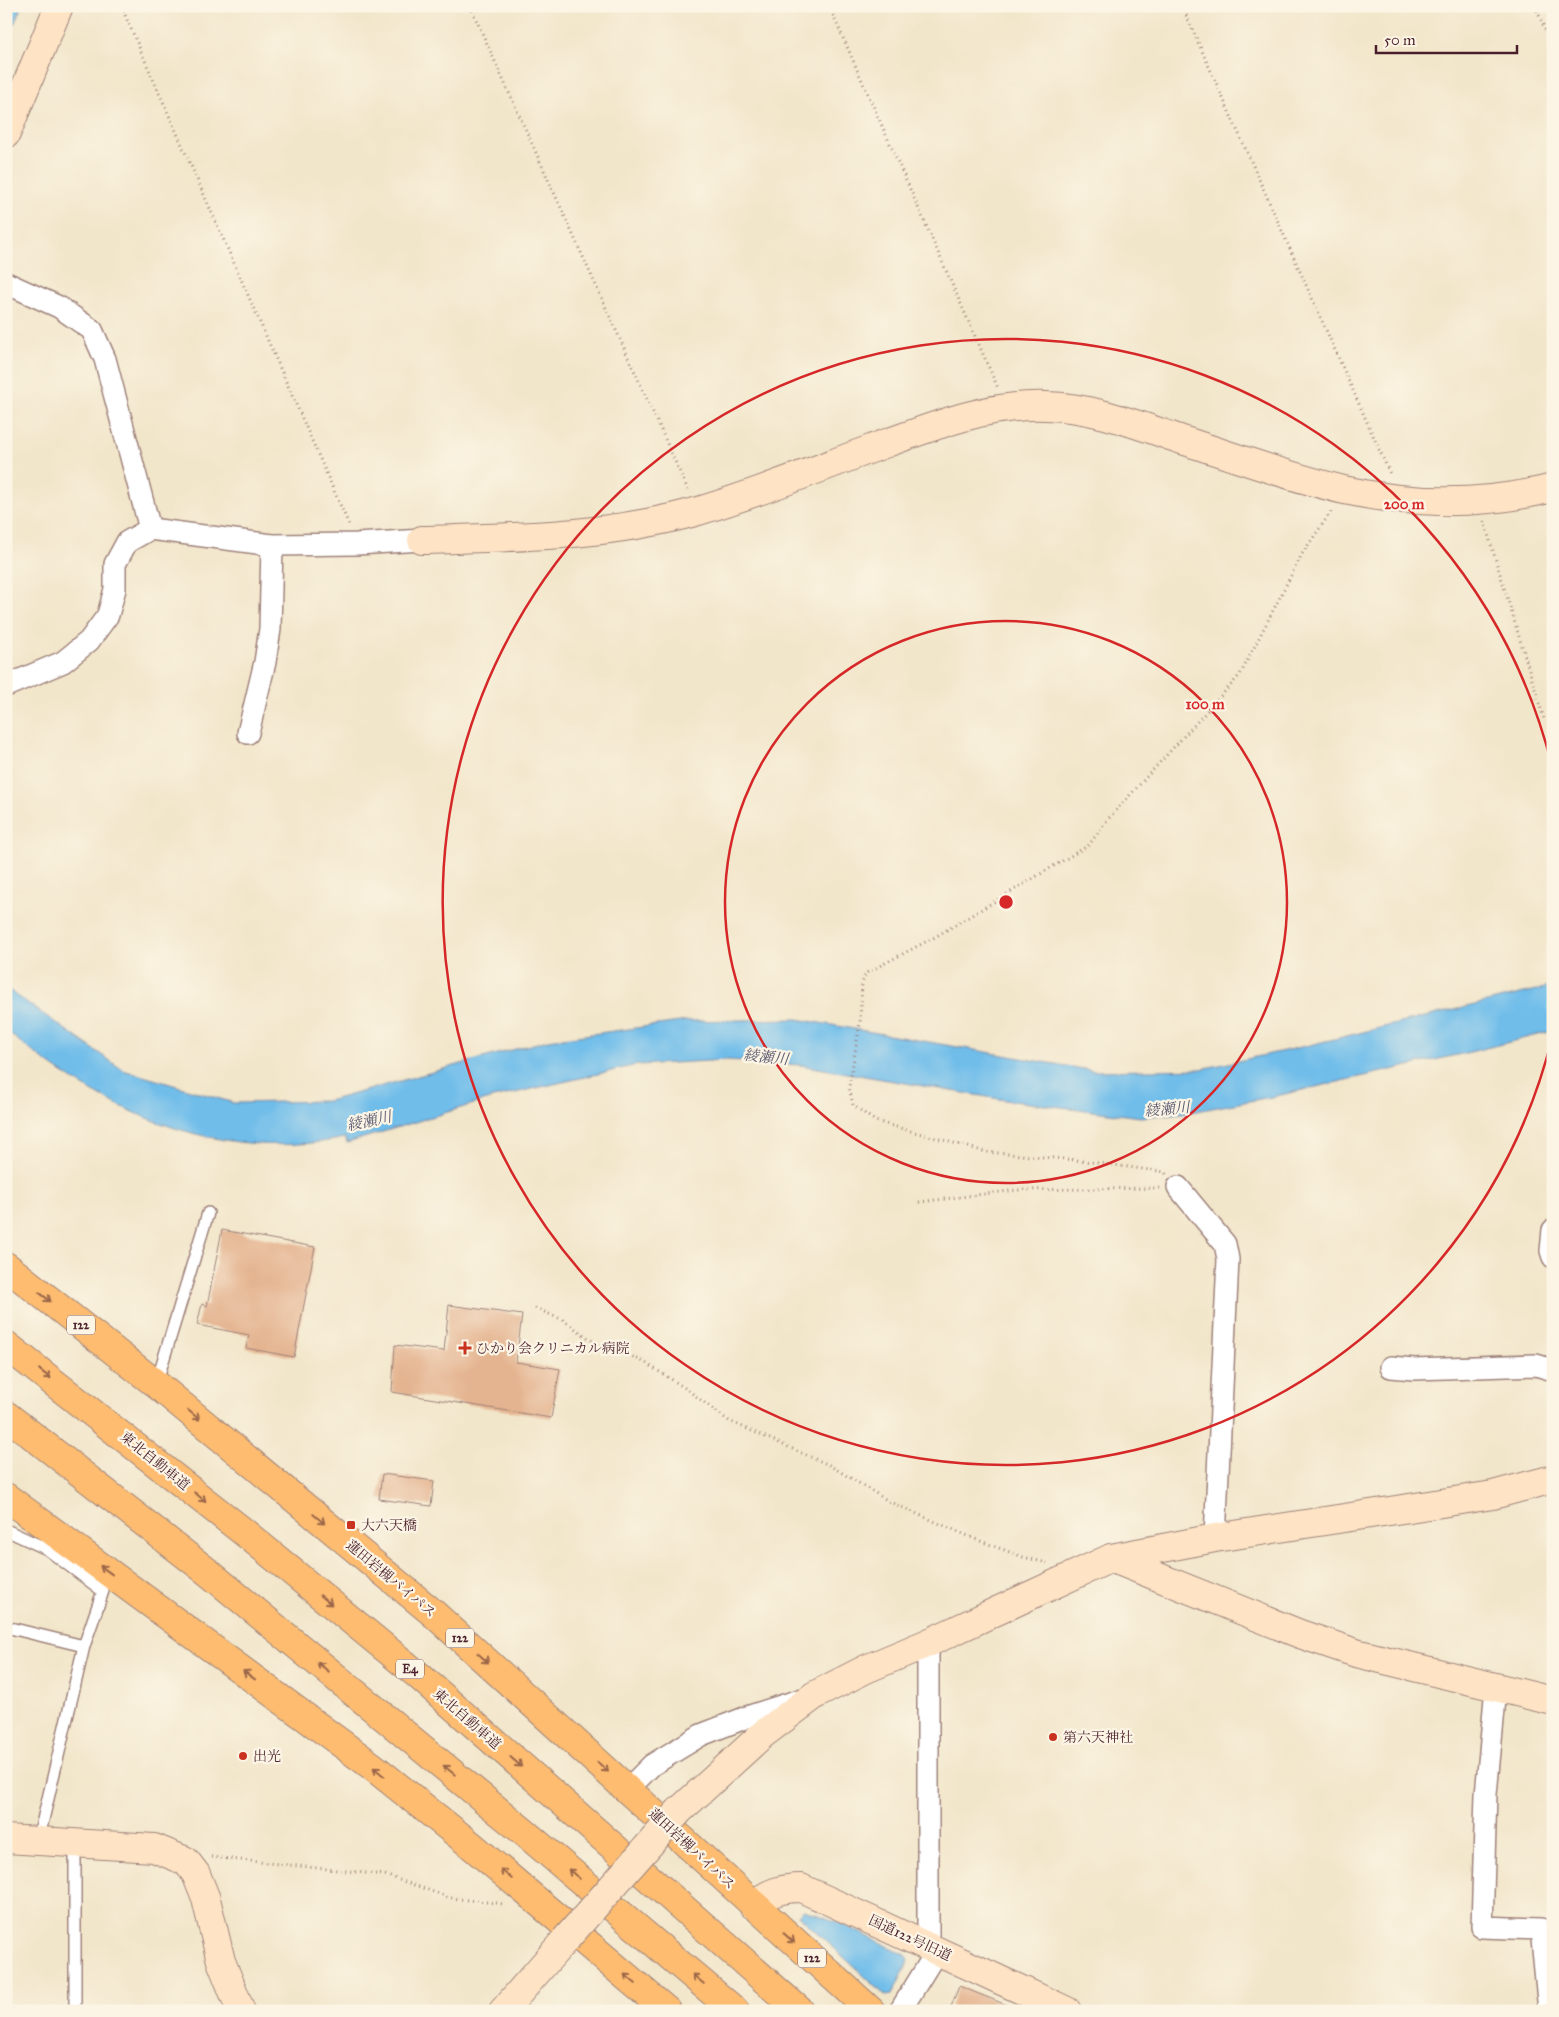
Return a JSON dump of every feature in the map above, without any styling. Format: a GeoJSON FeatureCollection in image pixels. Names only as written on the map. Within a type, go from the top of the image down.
{"type":"FeatureCollection","features":[{"type":"Feature","properties":{"kind":"highway","name":"蓮田岩槻バイパス"},"geometry":{"type":"LineString","coordinates":[[6,1266],[156,1384],[433,1613],[871,2011]]}},
{"type":"Feature","properties":{"kind":"highway","name":"東北自動車道"},"geometry":{"type":"LineString","coordinates":[[6,1344],[245,1533],[418,1676],[800,2011]]}},
{"type":"Feature","properties":{"kind":"highway"},"geometry":{"type":"LineString","coordinates":[[6,1415],[209,1573],[517,1827],[735,2011]]}},
{"type":"Feature","properties":{"kind":"highway"},"geometry":{"type":"LineString","coordinates":[[6,1497],[372,1766],[471,1845],[667,2011]]}},
{"type":"Feature","properties":{"kind":"street"},"geometry":{"type":"LineString","coordinates":[[6,134],[59,6]]}},
{"type":"Feature","properties":{"kind":"street"},"geometry":{"type":"LineString","coordinates":[[6,283],[59,307],[92,330],[105,359],[150,530]]}},
{"type":"Feature","properties":{"kind":"street"},"geometry":{"type":"LineString","coordinates":[[6,686],[63,662],[89,641],[108,615],[115,589],[115,564],[127,542],[150,530],[272,545],[358,544],[567,535],[645,525],[697,511],[930,427],[967,415],[1006,407],[1047,406],[1095,412],[1295,476],[1346,490],[1400,498],[1448,502],[1478,501],[1520,496],[1553,488]]}},
{"type":"Feature","properties":{"kind":"street"},"geometry":{"type":"LineString","coordinates":[[248,732],[265,662],[270,629],[272,545]]}},
{"type":"Feature","properties":{"kind":"street"},"geometry":{"type":"LineString","coordinates":[[1178,1187],[1225,1244],[1228,1259],[1215,1538]]}},
{"type":"Feature","properties":{"kind":"street"},"geometry":{"type":"LineString","coordinates":[[1553,1230],[1551,1250],[1553,1257]]}},
{"type":"Feature","properties":{"kind":"street"},"geometry":{"type":"LineString","coordinates":[[1391,1367],[1414,1369],[1536,1366],[1553,1370]]}},
{"type":"Feature","properties":{"kind":"street"},"geometry":{"type":"LineString","coordinates":[[628,1789],[652,1765],[701,1735],[746,1717],[815,1695],[866,1669],[928,1643],[1111,1558],[1215,1538],[1493,1495],[1553,1479]]}},
{"type":"Feature","properties":{"kind":"street"},"geometry":{"type":"LineString","coordinates":[[1111,1558],[1300,1634],[1356,1653],[1553,1702]]}},
{"type":"Feature","properties":{"kind":"street"},"geometry":{"type":"LineString","coordinates":[[900,2011],[933,1949],[928,1643]]}},
{"type":"Feature","properties":{"kind":"street"},"geometry":{"type":"LineString","coordinates":[[1496,1688],[1486,1794],[1482,1927],[1541,1929],[1549,2011]]}},
{"type":"Feature","properties":{"kind":"street"},"geometry":{"type":"LineString","coordinates":[[503,2011],[679,1811],[763,1734],[815,1695]]}},
{"type":"Feature","properties":{"kind":"street"},"geometry":{"type":"LineString","coordinates":[[6,1839],[154,1848],[186,1862],[196,1874],[206,1898],[222,1961],[241,2011]]}},
{"type":"Feature","properties":{"kind":"street","name":"国道122号旧道"},"geometry":{"type":"LineString","coordinates":[[753,1905],[766,1894],[786,1888],[801,1888],[1067,2011]]}},
{"type":"Feature","properties":{"kind":"lane"},"geometry":{"type":"LineString","coordinates":[[156,1384],[208,1213]]}},
{"type":"Feature","properties":{"kind":"lane"},"geometry":{"type":"LineString","coordinates":[[6,1530],[47,1549],[103,1591],[84,1646],[38,1841]]}},
{"type":"Feature","properties":{"kind":"lane"},"geometry":{"type":"LineString","coordinates":[[6,1627],[84,1646]]}},
{"type":"Feature","properties":{"kind":"lane"},"geometry":{"type":"LineString","coordinates":[[74,1843],[75,2011]]}},
{"type":"Feature","properties":{"kind":"path"},"geometry":{"type":"LineString","coordinates":[[121,6],[358,544]]}},
{"type":"Feature","properties":{"kind":"path"},"geometry":{"type":"LineString","coordinates":[[470,6],[697,511]]}},
{"type":"Feature","properties":{"kind":"path"},"geometry":{"type":"LineString","coordinates":[[829,6],[1006,407]]}},
{"type":"Feature","properties":{"kind":"path"},"geometry":{"type":"LineString","coordinates":[[1182,6],[1400,498]]}},
{"type":"Feature","properties":{"kind":"path"},"geometry":{"type":"LineString","coordinates":[[1535,6],[1553,48]]}},
{"type":"Feature","properties":{"kind":"path"},"geometry":{"type":"LineString","coordinates":[[1178,1187],[1165,1172],[1076,1160],[986,1152],[876,1122],[853,1105],[849,1087],[860,1023],[862,983],[866,973],[935,938],[1088,845],[1108,819],[1240,675],[1302,554],[1346,490]]}},
{"type":"Feature","properties":{"kind":"path"},"geometry":{"type":"LineString","coordinates":[[1478,501],[1544,719]]}},
{"type":"Feature","properties":{"kind":"path"},"geometry":{"type":"LineString","coordinates":[[918,1202],[1017,1190],[1178,1187]]}},
{"type":"Feature","properties":{"kind":"path"},"geometry":{"type":"LineString","coordinates":[[535,1308],[563,1320],[598,1344],[618,1350],[644,1362],[685,1388],[729,1420],[829,1465],[890,1502],[975,1539],[1024,1557],[1081,1572]]}},
{"type":"Feature","properties":{"kind":"path"},"geometry":{"type":"LineString","coordinates":[[207,1856],[385,1875],[451,1898],[510,1904]]}},
{"type":"Feature","properties":{"kind":"water"},"geometry":{"type":"Polygon","coordinates":[[[6,6],[22,6],[7,40],[6,39],[6,6]]]}},
{"type":"Feature","properties":{"kind":"water","name":"綾瀬川"},"geometry":{"type":"Polygon","coordinates":[[[1553,986],[1553,1031],[1276,1096],[1191,1112],[1141,1117],[1005,1100],[800,1065],[727,1060],[637,1065],[493,1098],[347,1143],[345,1138],[306,1143],[268,1144],[231,1141],[195,1134],[159,1123],[91,1090],[51,1065],[6,1031],[6,988],[123,1070],[234,1103],[328,1101],[548,1040],[687,1021],[797,1019],[1095,1071],[1201,1069],[1293,1049],[1553,986]]]}},
{"type":"Feature","properties":{"kind":"water"},"geometry":{"type":"Polygon","coordinates":[[[804,1910],[838,1922],[906,1955],[909,1961],[892,1995],[886,1996],[798,1915],[804,1910]]]}},
{"type":"Feature","properties":{"kind":"building"},"geometry":{"type":"Polygon","coordinates":[[[222,1230],[315,1247],[294,1357],[246,1348],[249,1335],[197,1325],[202,1304],[207,1306],[222,1230]]]}},
{"type":"Feature","properties":{"kind":"building"},"geometry":{"type":"Polygon","coordinates":[[[449,1305],[522,1315],[516,1362],[560,1369],[551,1418],[392,1392],[395,1345],[444,1351],[449,1305]]]}},
{"type":"Feature","properties":{"kind":"building"},"geometry":{"type":"Polygon","coordinates":[[[382,1474],[434,1481],[431,1506],[379,1499],[382,1474]]]}},
{"type":"Feature","properties":{"kind":"building"},"geometry":{"type":"Polygon","coordinates":[[[959,1986],[1019,2011],[960,2011],[951,2007],[959,1986]]]}},
{"type":"Feature","properties":{"kind":"place","name":"ひかり会クリニカル病院"},"geometry":{"type":"Point","coordinates":[465,1348]}},
{"type":"Feature","properties":{"kind":"place","name":"大六天橋"},"geometry":{"type":"Point","coordinates":[351,1525]}},
{"type":"Feature","properties":{"kind":"place","name":"第六天神社"},"geometry":{"type":"Point","coordinates":[1053,1737]}},
{"type":"Feature","properties":{"kind":"place","name":"出光"},"geometry":{"type":"Point","coordinates":[243,1756]}}]}
